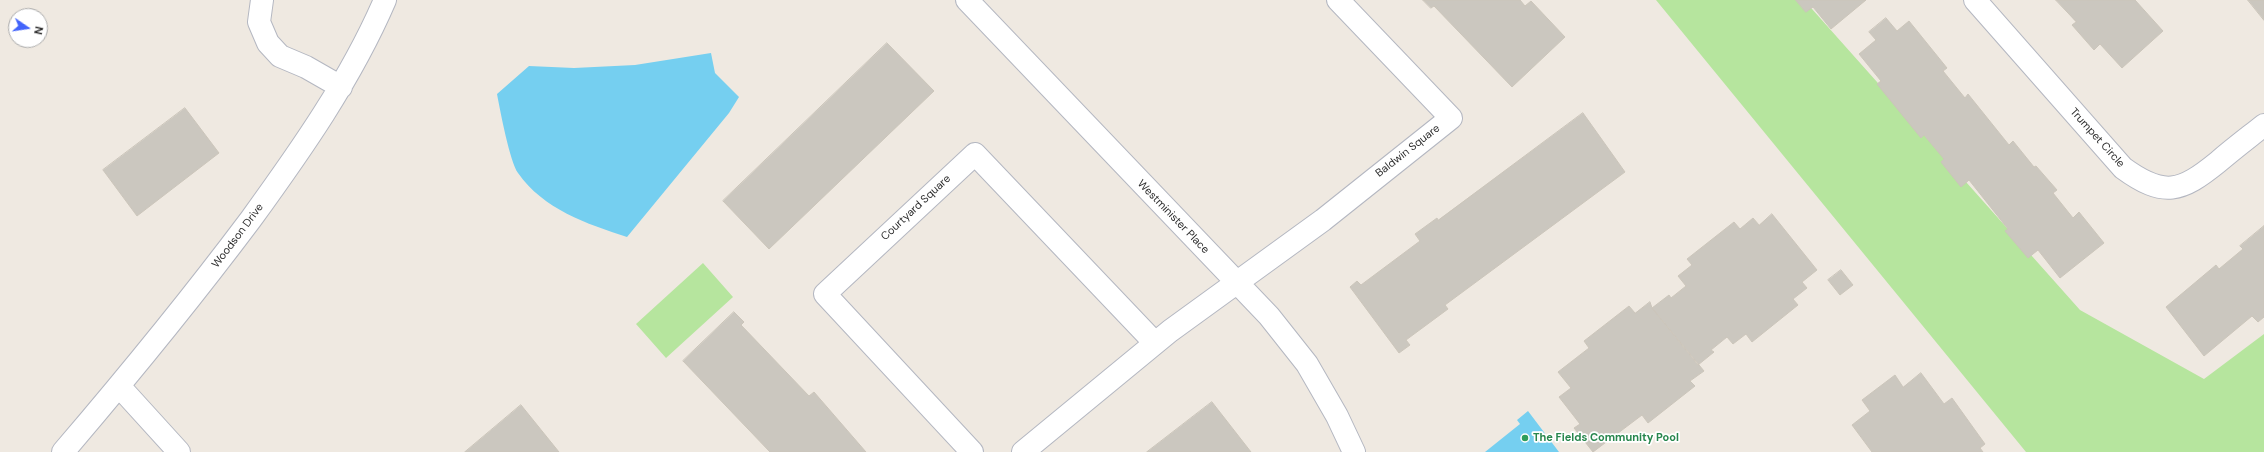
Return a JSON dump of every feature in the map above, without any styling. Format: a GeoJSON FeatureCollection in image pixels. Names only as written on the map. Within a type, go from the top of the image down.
{"type":"FeatureCollection","features":[{"type":"Feature","properties":{"kind":"street"},"geometry":{"type":"LineString","coordinates":[[262,0],[259,22],[268,43],[280,56],[306,67],[341,87]]}},
{"type":"Feature","properties":{"kind":"street","name":"Woodson Drive"},"geometry":{"type":"LineString","coordinates":[[63,452],[204,282],[274,187],[341,87],[385,0]]}},
{"type":"Feature","properties":{"kind":"street","name":"Westminister Place"},"geometry":{"type":"LineString","coordinates":[[967,0],[1268,316],[1308,364],[1337,416],[1354,452]]}},
{"type":"Feature","properties":{"kind":"street","name":"Baldwin Square"},"geometry":{"type":"LineString","coordinates":[[1235,282],[1323,220],[1451,118],[1338,0]]}},
{"type":"Feature","properties":{"kind":"street","name":"Trumpet Circle"},"geometry":{"type":"LineString","coordinates":[[1975,0],[2123,168],[2138,179],[2155,186],[2171,188],[2183,186],[2198,178],[2264,124]]}},
{"type":"Feature","properties":{"kind":"street","name":"Courtyard Square"},"geometry":{"type":"LineString","coordinates":[[972,452],[825,294],[974,154],[1155,343]]}},
{"type":"Feature","properties":{"kind":"street"},"geometry":{"type":"LineString","coordinates":[[1023,452],[1155,343],[1235,282]]}},
{"type":"Feature","properties":{"kind":"street"},"geometry":{"type":"LineString","coordinates":[[119,386],[179,452]]}},
{"type":"Feature","properties":{"kind":"green space"},"geometry":{"type":"Polygon","coordinates":[[[1656,0],[1804,0],[2080,310],[2204,379],[2264,334],[2264,452],[2026,452],[1656,0]]]}},
{"type":"Feature","properties":{"kind":"green space"},"geometry":{"type":"Polygon","coordinates":[[[703,263],[733,297],[666,358],[636,324],[703,263]]]}},
{"type":"Feature","properties":{"kind":"water"},"geometry":{"type":"Polygon","coordinates":[[[711,53],[715,73],[739,97],[729,113],[627,237],[582,221],[553,206],[528,186],[518,173],[509,147],[497,94],[529,66],[574,68],[635,65],[711,53]]]}},
{"type":"Feature","properties":{"kind":"water","name":"The Fields Community Pool"},"geometry":{"type":"Polygon","coordinates":[[[1528,411],[1559,452],[1485,452],[1520,424],[1517,420],[1528,411]]]}},
{"type":"Feature","properties":{"kind":"building"},"geometry":{"type":"Polygon","coordinates":[[[1423,0],[1520,0],[1525,6],[1531,1],[1565,37],[1512,87],[1434,6],[1431,8],[1423,0]]]}},
{"type":"Feature","properties":{"kind":"building"},"geometry":{"type":"Polygon","coordinates":[[[1796,0],[1866,0],[1831,29],[1813,7],[1806,12],[1796,0]]]}},
{"type":"Feature","properties":{"kind":"building"},"geometry":{"type":"Polygon","coordinates":[[[2056,0],[2135,0],[2163,31],[2122,68],[2100,44],[2094,50],[2072,25],[2076,22],[2056,0]]]}},
{"type":"Feature","properties":{"kind":"building"},"geometry":{"type":"Polygon","coordinates":[[[2248,0],[2264,0],[2264,20],[2248,0]]]}},
{"type":"Feature","properties":{"kind":"building"},"geometry":{"type":"Polygon","coordinates":[[[1886,18],[1897,31],[1909,21],[1947,68],[1943,71],[1965,98],[1968,94],[2009,145],[2013,141],[2034,167],[2036,166],[2057,190],[2053,193],[2073,218],[2079,212],[2104,243],[2060,278],[2038,250],[2028,258],[2005,231],[2008,229],[1969,180],[1961,187],[1941,162],[1944,159],[1924,135],[1921,138],[1877,84],[1881,81],[1859,54],[1876,40],[1869,32],[1886,18]]]}},
{"type":"Feature","properties":{"kind":"building"},"geometry":{"type":"Polygon","coordinates":[[[887,43],[934,91],[769,249],[723,201],[887,43]]]}},
{"type":"Feature","properties":{"kind":"building"},"geometry":{"type":"Polygon","coordinates":[[[185,108],[219,153],[137,216],[103,170],[185,108]]]}},
{"type":"Feature","properties":{"kind":"building"},"geometry":{"type":"Polygon","coordinates":[[[1583,113],[1625,172],[1445,305],[1448,309],[1406,340],[1410,345],[1399,353],[1350,287],[1357,281],[1361,285],[1420,241],[1415,234],[1437,218],[1438,220],[1583,113]]]}},
{"type":"Feature","properties":{"kind":"building"},"geometry":{"type":"Polygon","coordinates":[[[1772,214],[1817,270],[1802,282],[1807,288],[1793,299],[1798,305],[1752,342],[1746,334],[1733,344],[1727,337],[1711,350],[1714,352],[1698,365],[1652,308],[1669,295],[1671,298],[1686,286],[1678,276],[1692,265],[1687,259],[1734,222],[1740,229],[1753,218],[1759,225],[1772,214]]]}},
{"type":"Feature","properties":{"kind":"building"},"geometry":{"type":"Polygon","coordinates":[[[2264,226],[2264,317],[2258,322],[2252,316],[2204,356],[2166,307],[2216,265],[2219,269],[2243,249],[2240,246],[2264,226]]]}},
{"type":"Feature","properties":{"kind":"building"},"geometry":{"type":"Polygon","coordinates":[[[1841,270],[1853,285],[1840,295],[1828,280],[1841,270]]]}},
{"type":"Feature","properties":{"kind":"building"},"geometry":{"type":"Polygon","coordinates":[[[1650,302],[1652,308],[1704,371],[1690,381],[1695,386],[1648,423],[1642,415],[1593,452],[1574,428],[1580,424],[1559,397],[1571,388],[1558,372],[1589,348],[1584,341],[1629,306],[1635,313],[1650,302]]]}},
{"type":"Feature","properties":{"kind":"building"},"geometry":{"type":"Polygon","coordinates":[[[734,312],[744,322],[741,325],[809,396],[814,392],[866,452],[770,452],[683,361],[734,312]]]}},
{"type":"Feature","properties":{"kind":"building"},"geometry":{"type":"Polygon","coordinates":[[[1921,373],[1944,404],[1952,398],[1985,444],[1980,448],[1983,452],[1872,452],[1852,425],[1870,411],[1862,400],[1895,375],[1903,387],[1921,373]]]}},
{"type":"Feature","properties":{"kind":"building"},"geometry":{"type":"Polygon","coordinates":[[[1212,402],[1251,452],[1147,452],[1212,402]]]}},
{"type":"Feature","properties":{"kind":"building"},"geometry":{"type":"Polygon","coordinates":[[[521,405],[559,452],[465,452],[521,405]]]}},
{"type":"Feature","properties":{"kind":"place","name":"The Fields Community Pool"},"geometry":{"type":"Point","coordinates":[1525,438]}}]}
